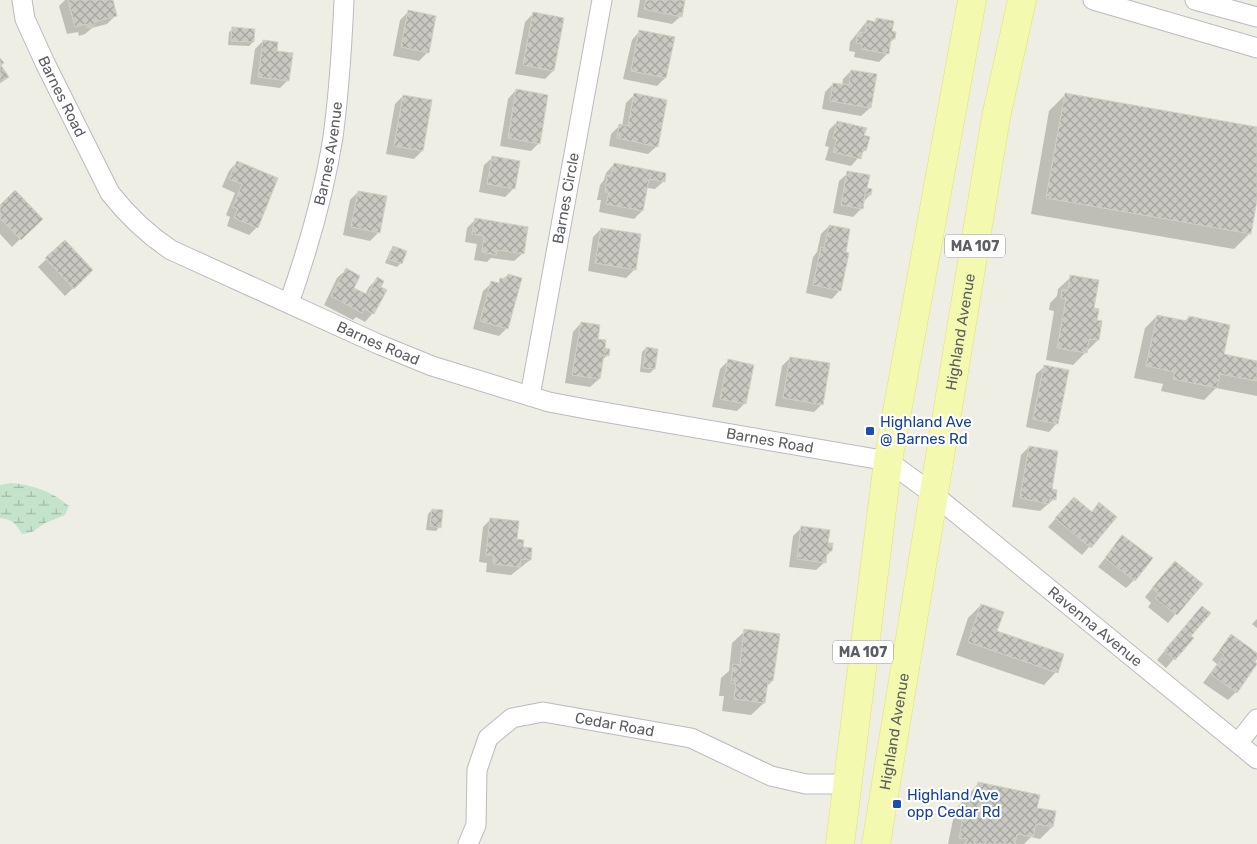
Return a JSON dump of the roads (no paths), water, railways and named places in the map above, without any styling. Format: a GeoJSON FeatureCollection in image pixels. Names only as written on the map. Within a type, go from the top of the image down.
{"type":"FeatureCollection","features":[{"type":"Feature","properties":{"kind":"main road","name":"MA 107"},"geometry":{"type":"LineString","coordinates":[[840,844],[888,461],[972,0]]}},
{"type":"Feature","properties":{"kind":"main road","name":"Highland Avenue"},"geometry":{"type":"LineString","coordinates":[[876,844],[996,117],[1022,0]]}},
{"type":"Feature","properties":{"kind":"street","name":"Barnes Road"},"geometry":{"type":"LineString","coordinates":[[22,0],[25,19],[45,63],[110,193],[141,228],[171,250],[370,341],[432,366],[530,396],[586,409],[888,461]]}},
{"type":"Feature","properties":{"kind":"street","name":"Barnes Avenue"},"geometry":{"type":"LineString","coordinates":[[289,303],[306,253],[326,174],[337,98],[344,0]]}},
{"type":"Feature","properties":{"kind":"street","name":"Barnes Circle"},"geometry":{"type":"LineString","coordinates":[[530,396],[602,0]]}},
{"type":"Feature","properties":{"kind":"street"},"geometry":{"type":"LineString","coordinates":[[1093,0],[1257,48]]}},
{"type":"Feature","properties":{"kind":"street"},"geometry":{"type":"LineString","coordinates":[[1195,0],[1257,17]]}},
{"type":"Feature","properties":{"kind":"street","name":"Ravenna Avenue"},"geometry":{"type":"LineString","coordinates":[[888,461],[933,494],[1257,759]]}},
{"type":"Feature","properties":{"kind":"street","name":"Cedar Road"},"geometry":{"type":"LineString","coordinates":[[468,844],[476,825],[476,770],[488,738],[512,718],[543,712],[691,738],[771,776],[806,784],[848,784]]}},
{"type":"Feature","properties":{"kind":"street"},"geometry":{"type":"LineString","coordinates":[[1238,743],[1257,719]]}},
{"type":"Feature","properties":{"kind":"place","name":"Highland Ave @ Barnes Rd"},"geometry":{"type":"Point","coordinates":[870,431]}},
{"type":"Feature","properties":{"kind":"place","name":"Highland Ave opp Cedar Rd"},"geometry":{"type":"Point","coordinates":[897,804]}}]}
